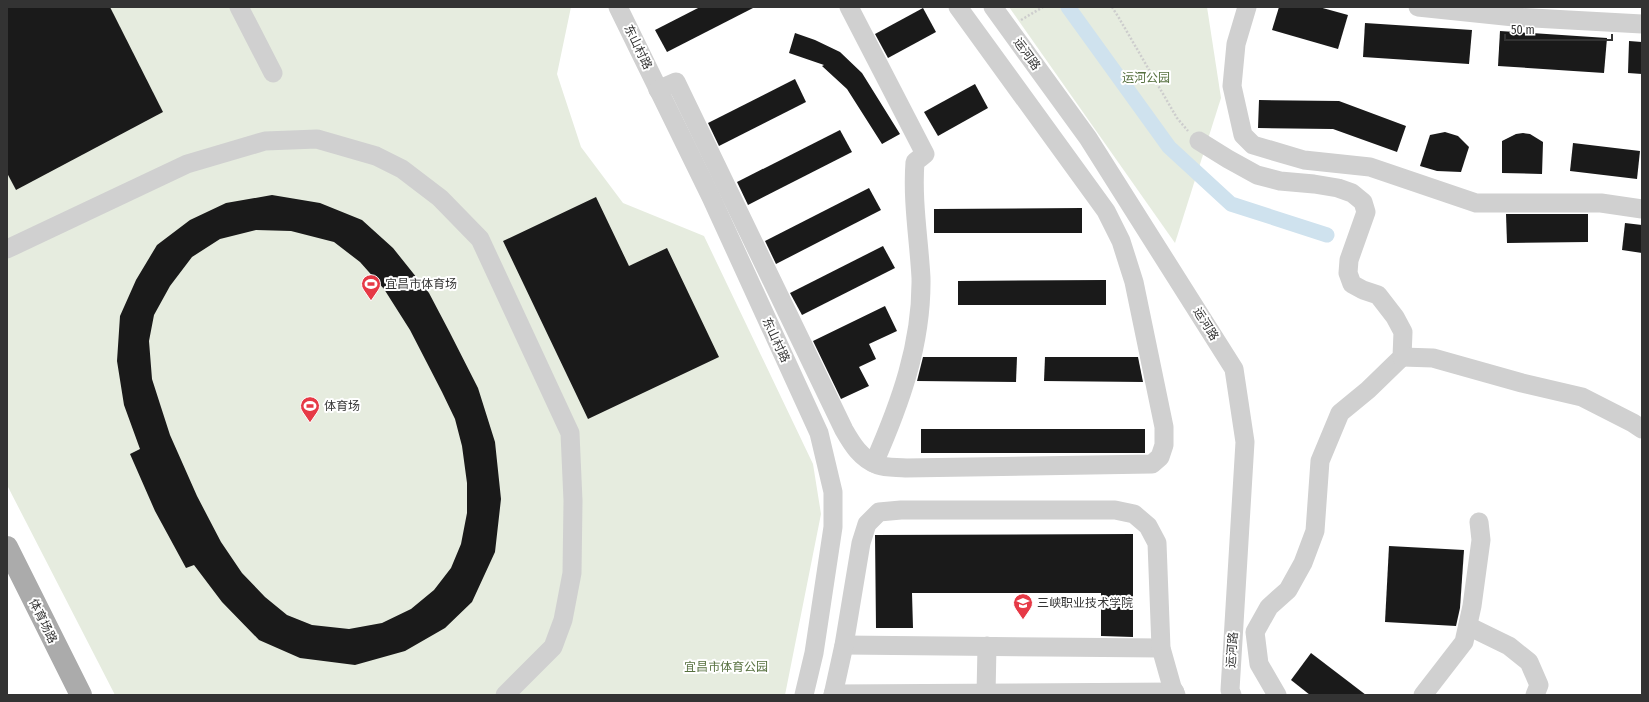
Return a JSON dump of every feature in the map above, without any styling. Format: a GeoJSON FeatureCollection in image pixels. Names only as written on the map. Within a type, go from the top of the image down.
{"type":"FeatureCollection","features":[{"type":"Feature","properties":{"kind":"main road","name":"体育场路"},"geometry":{"type":"LineString","coordinates":[[7,547],[81,695]]}},
{"type":"Feature","properties":{"kind":"main road","name":"体育场路"},"geometry":{"type":"LineString","coordinates":[[7,576],[69,695]]}},
{"type":"Feature","properties":{"kind":"street"},"geometry":{"type":"LineString","coordinates":[[239,7],[273,73]]}},
{"type":"Feature","properties":{"kind":"street","name":"东山村路"},"geometry":{"type":"LineString","coordinates":[[618,7],[711,197],[819,433],[834,492],[834,527],[814,653],[804,695]]}},
{"type":"Feature","properties":{"kind":"street"},"geometry":{"type":"LineString","coordinates":[[849,7],[925,154],[915,162],[914,182],[921,279],[920,317],[909,374],[892,423],[874,463]]}},
{"type":"Feature","properties":{"kind":"street"},"geometry":{"type":"LineString","coordinates":[[658,90],[676,82],[844,430],[852,444],[863,457],[879,466],[906,468],[1152,464],[1160,457],[1164,445],[1164,427],[1148,343],[1134,282],[1121,241],[1106,211],[958,7]]}},
{"type":"Feature","properties":{"kind":"street","name":"运河路"},"geometry":{"type":"LineString","coordinates":[[993,7],[1088,138],[1234,369],[1245,442],[1230,690],[1232,695]]}},
{"type":"Feature","properties":{"kind":"street"},"geometry":{"type":"LineString","coordinates":[[1247,7],[1236,44],[1232,86],[1243,134],[1253,145],[1304,160],[1370,168],[1476,203],[1601,203],[1642,209]]}},
{"type":"Feature","properties":{"kind":"street"},"geometry":{"type":"LineString","coordinates":[[1418,7],[1514,17],[1642,24]]}},
{"type":"Feature","properties":{"kind":"street"},"geometry":{"type":"LineString","coordinates":[[7,249],[187,164],[265,141],[317,139],[376,156],[402,169],[440,198],[480,239],[570,433],[573,501],[572,573],[563,620],[554,647],[505,695]]}},
{"type":"Feature","properties":{"kind":"street"},"geometry":{"type":"LineString","coordinates":[[1199,141],[1256,175],[1280,181],[1338,188],[1352,193],[1363,202],[1366,212],[1349,260],[1348,273],[1352,284],[1378,295],[1395,317],[1403,332],[1402,357],[1368,390],[1340,413],[1320,461],[1315,531],[1303,563],[1288,590],[1269,606],[1255,632],[1259,664],[1277,695]]}},
{"type":"Feature","properties":{"kind":"street"},"geometry":{"type":"LineString","coordinates":[[1402,357],[1433,358],[1522,383],[1582,397],[1633,422],[1642,429]]}},
{"type":"Feature","properties":{"kind":"street"},"geometry":{"type":"LineString","coordinates":[[1115,510],[1134,514],[1148,526],[1157,542],[1161,648],[1175,693],[833,694],[844,645],[861,542],[867,524],[879,512],[1115,510]]}},
{"type":"Feature","properties":{"kind":"street"},"geometry":{"type":"LineString","coordinates":[[1423,695],[1464,642],[1472,606],[1481,540],[1479,522]]}},
{"type":"Feature","properties":{"kind":"street"},"geometry":{"type":"LineString","coordinates":[[1468,626],[1509,646],[1529,662],[1539,684],[1535,695]]}},
{"type":"Feature","properties":{"kind":"street"},"geometry":{"type":"LineString","coordinates":[[844,645],[1161,648]]}},
{"type":"Feature","properties":{"kind":"street"},"geometry":{"type":"LineString","coordinates":[[986,694],[987,646]]}},
{"type":"Feature","properties":{"kind":"path"},"geometry":{"type":"LineString","coordinates":[[1034,12],[1043,7]]}},
{"type":"Feature","properties":{"kind":"path"},"geometry":{"type":"LineString","coordinates":[[1112,7],[1120,18],[1177,118],[1192,136],[1199,141]]}},
{"type":"Feature","properties":{"kind":"green space","name":"宜昌市体育场"},"geometry":{"type":"Polygon","coordinates":[[[7,7],[571,7],[557,74],[581,147],[623,203],[704,236],[813,464],[821,514],[785,695],[115,695],[7,485],[7,7]]]}},
{"type":"Feature","properties":{"kind":"green space","name":"运河公园"},"geometry":{"type":"Polygon","coordinates":[[[1009,7],[1207,7],[1221,98],[1175,243],[1009,7]]]}},
{"type":"Feature","properties":{"kind":"building"},"geometry":{"type":"Polygon","coordinates":[[[7,7],[110,7],[163,112],[16,190],[7,173],[7,7]]]}},
{"type":"Feature","properties":{"kind":"building"},"geometry":{"type":"Polygon","coordinates":[[[700,7],[755,7],[667,52],[655,30],[700,7]]]}},
{"type":"Feature","properties":{"kind":"building"},"geometry":{"type":"Polygon","coordinates":[[[1279,7],[1319,7],[1348,15],[1338,49],[1272,30],[1279,7]]]}},
{"type":"Feature","properties":{"kind":"building"},"geometry":{"type":"Polygon","coordinates":[[[923,8],[936,32],[888,58],[875,34],[923,8]]]}},
{"type":"Feature","properties":{"kind":"building"},"geometry":{"type":"Polygon","coordinates":[[[1365,23],[1472,30],[1469,64],[1363,57],[1365,23]]]}},
{"type":"Feature","properties":{"kind":"building"},"geometry":{"type":"Polygon","coordinates":[[[1500,31],[1607,38],[1604,73],[1498,66],[1500,31]]]}},
{"type":"Feature","properties":{"kind":"building"},"geometry":{"type":"Polygon","coordinates":[[[795,33],[815,40],[840,52],[862,73],[900,134],[882,144],[847,89],[822,66],[824,65],[789,53],[795,33]]]}},
{"type":"Feature","properties":{"kind":"building"},"geometry":{"type":"Polygon","coordinates":[[[1629,41],[1642,42],[1642,74],[1628,73],[1629,41]]]}},
{"type":"Feature","properties":{"kind":"building"},"geometry":{"type":"Polygon","coordinates":[[[795,79],[806,102],[719,146],[708,123],[795,79]]]}},
{"type":"Feature","properties":{"kind":"building"},"geometry":{"type":"Polygon","coordinates":[[[975,84],[988,108],[938,136],[924,112],[975,84]]]}},
{"type":"Feature","properties":{"kind":"building"},"geometry":{"type":"Polygon","coordinates":[[[1259,100],[1339,101],[1406,126],[1397,152],[1333,129],[1258,128],[1259,100]]]}},
{"type":"Feature","properties":{"kind":"building"},"geometry":{"type":"Polygon","coordinates":[[[840,130],[852,152],[748,205],[737,182],[840,130]]]}},
{"type":"Feature","properties":{"kind":"building"},"geometry":{"type":"Polygon","coordinates":[[[1445,132],[1458,136],[1469,147],[1461,172],[1437,171],[1420,166],[1430,135],[1445,132]]]}},
{"type":"Feature","properties":{"kind":"building"},"geometry":{"type":"Polygon","coordinates":[[[1516,134],[1530,134],[1543,142],[1542,174],[1502,173],[1502,141],[1516,134]]]}},
{"type":"Feature","properties":{"kind":"building"},"geometry":{"type":"Polygon","coordinates":[[[1573,143],[1640,151],[1637,179],[1570,171],[1573,143]]]}},
{"type":"Feature","properties":{"kind":"building"},"geometry":{"type":"Polygon","coordinates":[[[869,188],[881,210],[776,264],[765,241],[869,188]]]}},
{"type":"Feature","properties":{"kind":"building"},"geometry":{"type":"Polygon","coordinates":[[[272,195],[320,203],[362,220],[393,248],[429,293],[478,388],[495,442],[501,499],[495,552],[472,602],[445,628],[405,651],[355,665],[300,658],[259,640],[222,602],[194,565],[186,568],[155,511],[130,454],[140,449],[124,405],[117,361],[120,316],[136,280],[157,245],[190,220],[226,203],[272,195]],[[256,230],[220,239],[192,257],[170,286],[154,315],[149,341],[152,379],[170,435],[197,496],[221,542],[242,573],[265,597],[287,615],[312,625],[349,629],[382,623],[411,609],[434,590],[451,568],[461,544],[467,513],[467,483],[462,446],[455,419],[442,392],[410,330],[384,289],[360,262],[334,242],[291,231],[256,230]]]}},
{"type":"Feature","properties":{"kind":"building"},"geometry":{"type":"Polygon","coordinates":[[[596,197],[629,266],[667,248],[719,357],[588,419],[503,241],[596,197]]]}},
{"type":"Feature","properties":{"kind":"building"},"geometry":{"type":"Polygon","coordinates":[[[1082,208],[1082,233],[934,233],[934,209],[1082,208]]]}},
{"type":"Feature","properties":{"kind":"building"},"geometry":{"type":"Polygon","coordinates":[[[1506,214],[1588,214],[1588,242],[1507,243],[1506,214]]]}},
{"type":"Feature","properties":{"kind":"building"},"geometry":{"type":"Polygon","coordinates":[[[1625,223],[1642,225],[1642,253],[1622,250],[1625,223]]]}},
{"type":"Feature","properties":{"kind":"building"},"geometry":{"type":"Polygon","coordinates":[[[883,246],[895,268],[802,315],[790,293],[883,246]]]}},
{"type":"Feature","properties":{"kind":"building"},"geometry":{"type":"Polygon","coordinates":[[[1106,280],[1106,305],[958,305],[958,281],[1106,280]]]}},
{"type":"Feature","properties":{"kind":"building"},"geometry":{"type":"Polygon","coordinates":[[[885,306],[897,331],[869,344],[876,359],[859,367],[869,386],[841,399],[813,341],[885,306]]]}},
{"type":"Feature","properties":{"kind":"building"},"geometry":{"type":"Polygon","coordinates":[[[923,357],[1017,357],[1016,382],[917,381],[923,357]]]}},
{"type":"Feature","properties":{"kind":"building"},"geometry":{"type":"Polygon","coordinates":[[[1045,357],[1138,357],[1143,382],[1044,381],[1045,357]]]}},
{"type":"Feature","properties":{"kind":"building"},"geometry":{"type":"Polygon","coordinates":[[[921,429],[1145,429],[1145,453],[921,453],[921,429]]]}},
{"type":"Feature","properties":{"kind":"building"},"geometry":{"type":"Polygon","coordinates":[[[1133,534],[1133,637],[1101,636],[1101,593],[912,593],[913,628],[876,628],[875,535],[1133,534]]]}},
{"type":"Feature","properties":{"kind":"building"},"geometry":{"type":"Polygon","coordinates":[[[1389,546],[1464,550],[1460,608],[1456,626],[1385,622],[1389,546]]]}},
{"type":"Feature","properties":{"kind":"building"},"geometry":{"type":"Polygon","coordinates":[[[1311,653],[1366,695],[1310,695],[1291,680],[1311,653]]]}},
{"type":"Feature","properties":{"kind":"waterway"},"geometry":{"type":"LineString","coordinates":[[1068,7],[1169,147],[1231,204],[1327,235]]}},
{"type":"Feature","properties":{"kind":"place","name":"宜昌市体育场"},"geometry":{"type":"Point","coordinates":[371,301]}},
{"type":"Feature","properties":{"kind":"place","name":"体育场"},"geometry":{"type":"Point","coordinates":[310,423]}},
{"type":"Feature","properties":{"kind":"place","name":"三峡职业技术学院"},"geometry":{"type":"Point","coordinates":[1023,620]}},
{"type":"Feature","properties":{"kind":"park label","name":"宜昌市体育公园"},"geometry":{"type":"Point","coordinates":[726,667]}}]}
